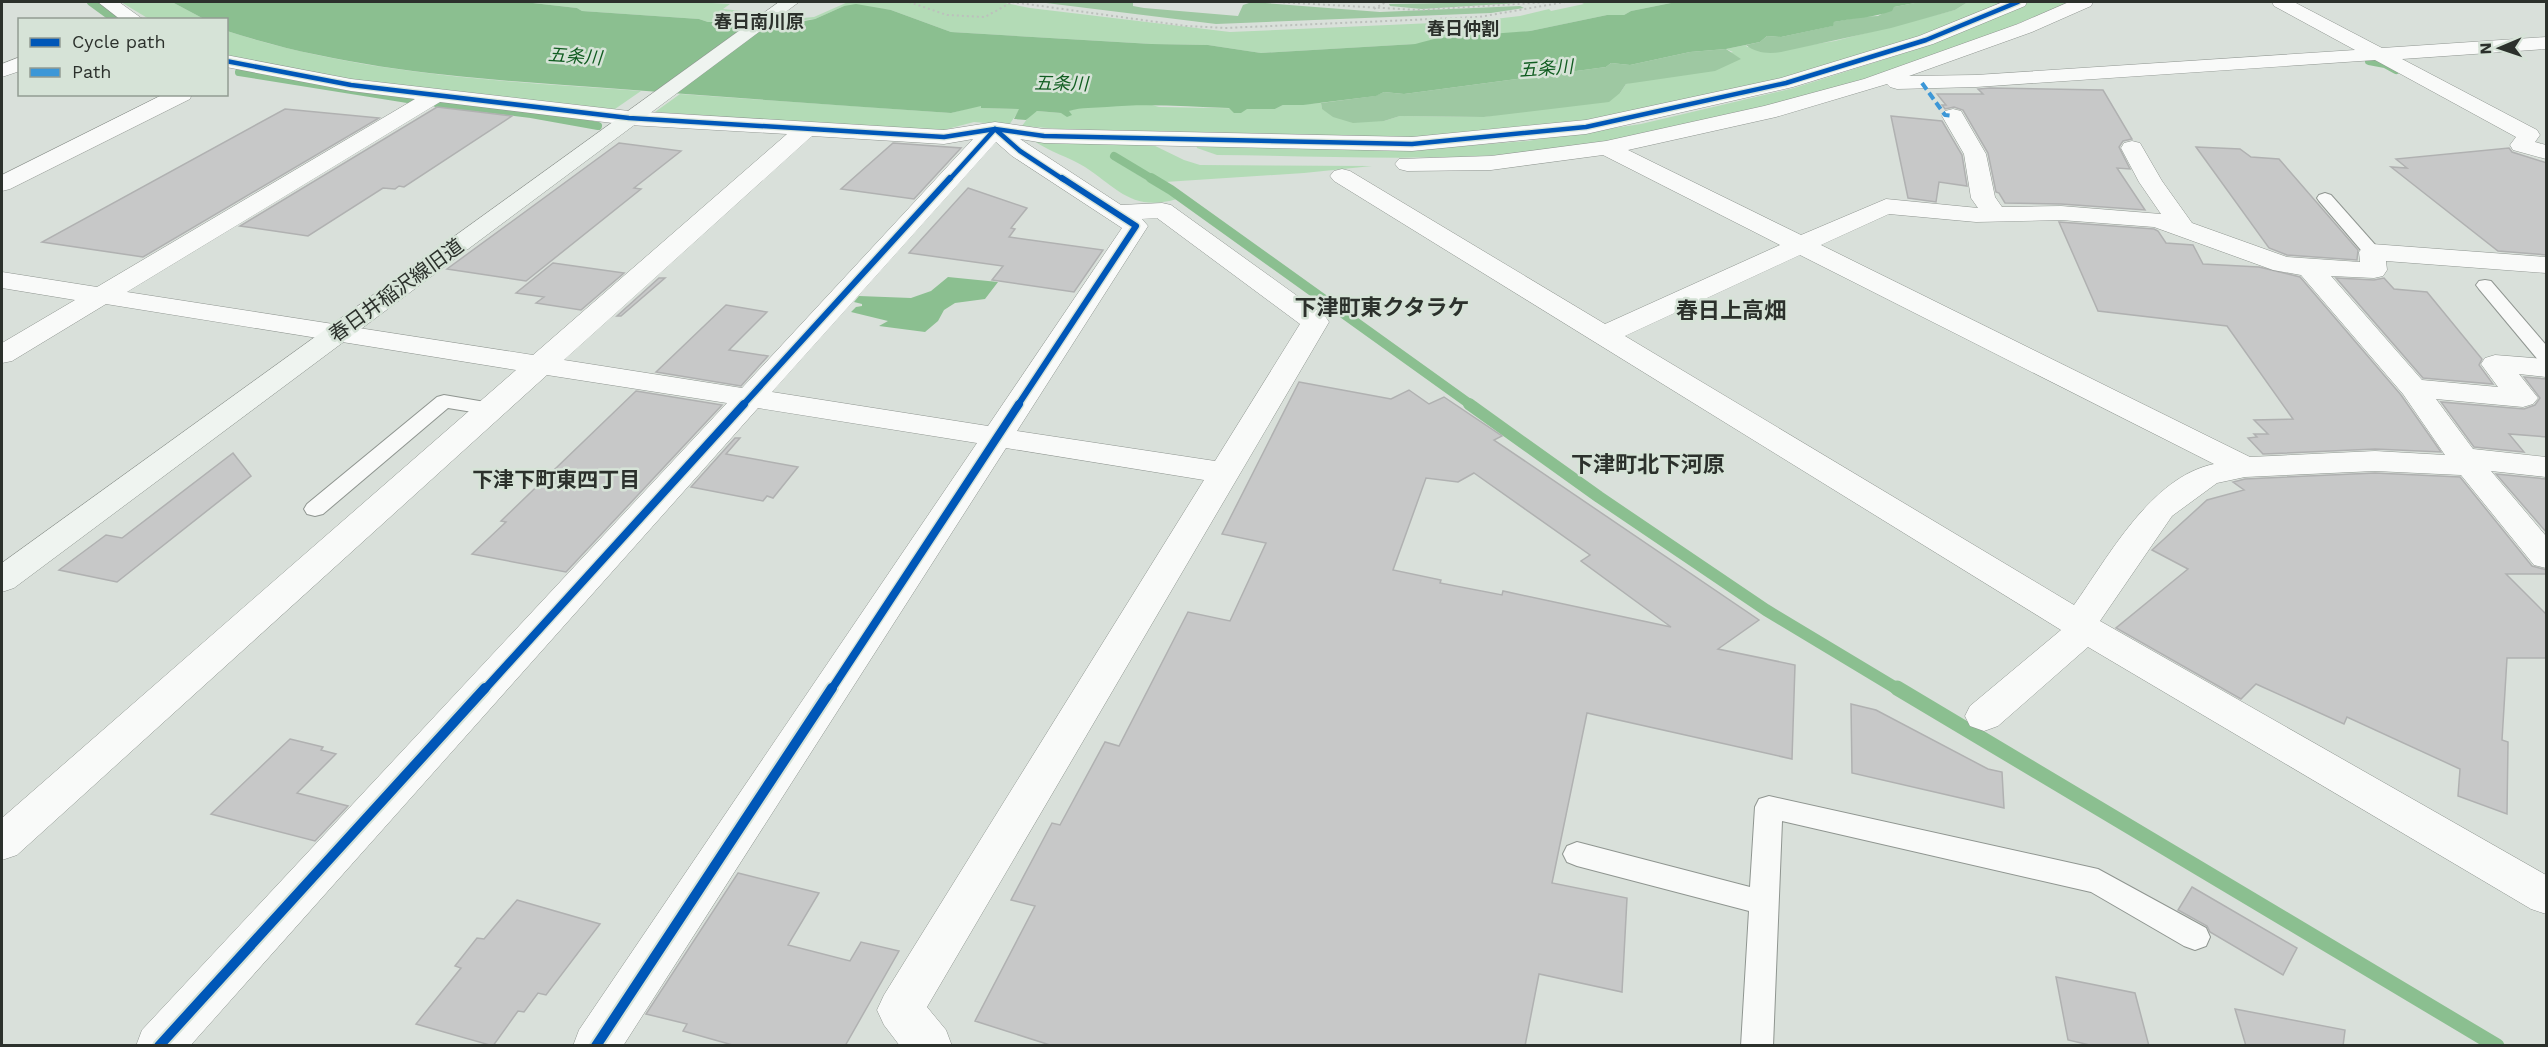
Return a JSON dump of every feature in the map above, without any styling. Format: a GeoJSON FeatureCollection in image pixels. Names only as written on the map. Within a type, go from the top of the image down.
{"type":"FeatureCollection","features":[{"type":"Feature","properties":{"kind":"street"},"geometry":{"type":"LineString","coordinates":[[107,2],[127,18]]}},
{"type":"Feature","properties":{"kind":"street"},"geometry":{"type":"LineString","coordinates":[[231,66],[435,96],[638,112],[807,129],[944,137],[995,129],[1044,136],[1412,144],[1586,127],[1786,83],[1926,40],[2018,2]]}},
{"type":"Feature","properties":{"kind":"street"},"geometry":{"type":"LineString","coordinates":[[2084,2],[2025,28],[1871,83],[1768,112],[1606,148],[1491,163],[1342,176],[2083,627],[2547,896]]}},
{"type":"Feature","properties":{"kind":"street"},"geometry":{"type":"LineString","coordinates":[[2281,2],[2529,135],[2521,145],[2547,152]]}},
{"type":"Feature","properties":{"kind":"street","name":"春日井稲沢線旧道"},"geometry":{"type":"LineString","coordinates":[[2,580],[788,4]]}},
{"type":"Feature","properties":{"kind":"street"},"geometry":{"type":"LineString","coordinates":[[1871,83],[1976,81],[2547,43]]}},
{"type":"Feature","properties":{"kind":"street"},"geometry":{"type":"LineString","coordinates":[[2,71],[18,64]]}},
{"type":"Feature","properties":{"kind":"street"},"geometry":{"type":"LineString","coordinates":[[2,184],[178,96]]}},
{"type":"Feature","properties":{"kind":"street"},"geometry":{"type":"LineString","coordinates":[[2,355],[435,96]]}},
{"type":"Feature","properties":{"kind":"street"},"geometry":{"type":"LineString","coordinates":[[1953,116],[1975,154],[1983,198],[1995,214]]}},
{"type":"Feature","properties":{"kind":"street"},"geometry":{"type":"LineString","coordinates":[[2,843],[807,129]]}},
{"type":"Feature","properties":{"kind":"street"},"geometry":{"type":"LineString","coordinates":[[596,1046],[1136,226],[1020,151],[995,129]]}},
{"type":"Feature","properties":{"kind":"street"},"geometry":{"type":"LineString","coordinates":[[159,1046],[995,129]]}},
{"type":"Feature","properties":{"kind":"street"},"geometry":{"type":"LineString","coordinates":[[1159,138],[1191,157],[1368,164],[1491,163]]}},
{"type":"Feature","properties":{"kind":"street"},"geometry":{"type":"LineString","coordinates":[[1606,148],[2246,467]]}},
{"type":"Feature","properties":{"kind":"street"},"geometry":{"type":"LineString","coordinates":[[2132,148],[2151,182],[2183,228]]}},
{"type":"Feature","properties":{"kind":"street"},"geometry":{"type":"LineString","coordinates":[[1603,335],[1887,206],[1976,215],[2061,213],[2156,219],[2282,264],[2309,268],[2374,270],[2372,252],[2547,265]]}},
{"type":"Feature","properties":{"kind":"street"},"geometry":{"type":"LineString","coordinates":[[929,1046],[900,1010],[1315,322],[1162,210],[1115,213]]}},
{"type":"Feature","properties":{"kind":"street"},"geometry":{"type":"LineString","coordinates":[[2309,268],[2413,388],[2466,462],[2547,557]]}},
{"type":"Feature","properties":{"kind":"street"},"geometry":{"type":"LineString","coordinates":[[2,280],[1225,473]]}},
{"type":"Feature","properties":{"kind":"street"},"geometry":{"type":"LineString","coordinates":[[2413,388],[2523,398],[2495,364],[2547,368]]}},
{"type":"Feature","properties":{"kind":"street"},"geometry":{"type":"LineString","coordinates":[[1984,716],[2083,627],[2160,509],[2207,475],[2246,467],[2375,461],[2466,462],[2547,467]]}},
{"type":"Feature","properties":{"kind":"lane"},"geometry":{"type":"LineString","coordinates":[[2325,198],[2372,252]]}},
{"type":"Feature","properties":{"kind":"lane"},"geometry":{"type":"LineString","coordinates":[[2485,285],[2547,357]]}},
{"type":"Feature","properties":{"kind":"lane"},"geometry":{"type":"LineString","coordinates":[[315,509],[444,401],[491,409]]}},
{"type":"Feature","properties":{"kind":"lane"},"geometry":{"type":"LineString","coordinates":[[1757,1046],[1769,807],[2098,881],[2195,937]]}},
{"type":"Feature","properties":{"kind":"lane"},"geometry":{"type":"LineString","coordinates":[[1577,854],[1765,903]]}},
{"type":"Feature","properties":{"kind":"path"},"geometry":{"type":"LineString","coordinates":[[909,2],[947,15],[985,17],[1012,2],[1175,25],[1226,28],[1479,17],[1565,2]]}},
{"type":"Feature","properties":{"kind":"path"},"geometry":{"type":"LineString","coordinates":[[1278,2],[1418,10],[1549,2]]}},
{"type":"Feature","properties":{"kind":"path"},"geometry":{"type":"LineString","coordinates":[[1373,9],[1386,2]]}},
{"type":"Feature","properties":{"kind":"shaded area"},"geometry":{"type":"Polygon","coordinates":[[[121,2],[172,2],[202,18],[147,18],[121,2]]]}},
{"type":"Feature","properties":{"kind":"shaded area"},"geometry":{"type":"Polygon","coordinates":[[[524,2],[694,2],[730,4],[723,9],[753,12],[739,21],[708,22],[699,19],[582,11],[577,8],[524,2]]]}},
{"type":"Feature","properties":{"kind":"shaded area"},"geometry":{"type":"Polygon","coordinates":[[[848,2],[1000,2],[1030,8],[1230,32],[1478,21],[1584,4],[1580,2],[1676,2],[1631,11],[1624,15],[1607,15],[1530,31],[1415,44],[1261,53],[1208,45],[1152,44],[951,32],[891,10],[844,6],[815,19],[776,23],[780,20],[814,17],[848,2]]]}},
{"type":"Feature","properties":{"kind":"shaded area"},"geometry":{"type":"Polygon","coordinates":[[[1038,2],[1133,2],[1133,6],[1144,8],[1238,16],[1243,5],[1252,2],[1380,12],[1520,6],[1524,8],[1491,13],[1216,24],[1038,2]]]}},
{"type":"Feature","properties":{"kind":"shaded area"},"geometry":{"type":"Polygon","coordinates":[[[1920,2],[1968,2],[1955,10],[1891,28],[1781,52],[1762,52],[1746,45],[1760,42],[1767,36],[1781,37],[1832,26],[1834,22],[1878,16],[1894,7],[1920,2]]]}},
{"type":"Feature","properties":{"kind":"shaded area"},"geometry":{"type":"Polygon","coordinates":[[[1968,2],[2002,2],[1921,36],[1780,79],[1554,127],[1411,137],[1061,129],[1022,126],[1030,115],[1037,111],[1061,113],[1081,107],[1145,103],[1159,107],[1275,109],[1283,105],[1321,103],[1322,109],[1384,121],[1400,116],[1484,117],[1620,93],[1626,84],[1733,52],[1726,49],[1746,45],[1747,47],[1803,46],[1835,41],[1955,10],[1968,2]]]}},
{"type":"Feature","properties":{"kind":"shaded area"},"geometry":{"type":"Polygon","coordinates":[[[2029,2],[2068,2],[1923,60],[1824,91],[1723,117],[1583,147],[1482,156],[1394,158],[1217,155],[1197,148],[1196,144],[1415,150],[1527,141],[1641,124],[1794,88],[1933,44],[2029,2]]]}},
{"type":"Feature","properties":{"kind":"shaded area"},"geometry":{"type":"Polygon","coordinates":[[[1519,3],[1422,9],[1390,6],[1389,4],[1519,3]]]}},
{"type":"Feature","properties":{"kind":"shaded area"},"geometry":{"type":"Polygon","coordinates":[[[228,31],[329,58],[380,67],[536,84],[641,91],[615,109],[415,90],[248,62],[228,55],[228,31]]]}},
{"type":"Feature","properties":{"kind":"shaded area"},"geometry":{"type":"Polygon","coordinates":[[[1726,49],[1741,59],[1715,71],[1626,84],[1620,93],[1609,102],[1484,117],[1400,116],[1384,121],[1353,123],[1333,117],[1322,109],[1321,103],[1375,96],[1384,92],[1404,94],[1606,67],[1611,63],[1630,65],[1690,52],[1726,49]]]}},
{"type":"Feature","properties":{"kind":"shaded area"},"geometry":{"type":"Polygon","coordinates":[[[680,94],[951,113],[981,105],[981,108],[1020,109],[1009,125],[974,122],[936,132],[655,112],[680,94]]]}},
{"type":"Feature","properties":{"kind":"shaded area"},"geometry":{"type":"Polygon","coordinates":[[[1034,141],[1147,142],[1200,165],[1372,166],[1165,182],[1112,153],[1119,163],[1177,199],[1149,203],[1127,196],[1085,167],[1034,141]]]}},
{"type":"Feature","properties":{"kind":"water","name":"五条川"},"geometry":{"type":"Polygon","coordinates":[[[172,2],[524,2],[577,8],[582,11],[699,19],[708,22],[799,22],[815,19],[844,6],[856,4],[891,10],[951,32],[1152,44],[1208,45],[1261,53],[1415,44],[1438,38],[1530,31],[1607,15],[1624,15],[1631,11],[1676,2],[1920,2],[1894,7],[1892,11],[1878,15],[1834,22],[1833,26],[1781,37],[1767,36],[1760,42],[1726,49],[1690,52],[1630,65],[1611,63],[1606,67],[1404,94],[1384,92],[1376,96],[1303,105],[1283,105],[1275,109],[1247,109],[1241,113],[1234,113],[1229,108],[1138,105],[1079,109],[1069,111],[1072,115],[1067,117],[1061,113],[1037,111],[1026,120],[1014,119],[1019,109],[981,108],[981,106],[951,113],[463,77],[320,56],[228,31],[228,18],[202,18],[172,2]]]}},
{"type":"Feature","properties":{"kind":"water"},"geometry":{"type":"Polygon","coordinates":[[[948,277],[998,282],[985,299],[955,303],[944,310],[938,321],[925,332],[879,326],[888,321],[851,312],[856,307],[862,306],[854,302],[859,296],[911,298],[931,291],[948,277]]]}},
{"type":"Feature","properties":{"kind":"building"},"geometry":{"type":"Polygon","coordinates":[[[1978,89],[2103,90],[2132,139],[2123,141],[2119,147],[2130,169],[2117,168],[2145,210],[2005,203],[1996,192],[1988,153],[1963,110],[1954,107],[1945,109],[1942,105],[1946,105],[1937,94],[1983,94],[1978,89]]]}},
{"type":"Feature","properties":{"kind":"building"},"geometry":{"type":"Polygon","coordinates":[[[437,107],[512,116],[404,187],[383,188],[308,236],[240,226],[437,107]]]}},
{"type":"Feature","properties":{"kind":"building"},"geometry":{"type":"Polygon","coordinates":[[[285,109],[379,118],[143,257],[42,242],[285,109]]]}},
{"type":"Feature","properties":{"kind":"building"},"geometry":{"type":"Polygon","coordinates":[[[1891,116],[1942,121],[1962,155],[1967,186],[1939,182],[1936,202],[1908,198],[1891,116]]]}},
{"type":"Feature","properties":{"kind":"building"},"geometry":{"type":"Polygon","coordinates":[[[619,143],[681,151],[634,188],[641,189],[526,281],[447,269],[619,143]]]}},
{"type":"Feature","properties":{"kind":"building"},"geometry":{"type":"Polygon","coordinates":[[[893,143],[961,148],[914,199],[841,189],[893,143]]]}},
{"type":"Feature","properties":{"kind":"building"},"geometry":{"type":"Polygon","coordinates":[[[2196,147],[2240,149],[2251,157],[2279,159],[2358,250],[2357,260],[2287,255],[2269,248],[2196,147]]]}},
{"type":"Feature","properties":{"kind":"building"},"geometry":{"type":"Polygon","coordinates":[[[2509,148],[2512,152],[2547,163],[2547,255],[2498,251],[2391,167],[2407,168],[2396,159],[2509,148]]]}},
{"type":"Feature","properties":{"kind":"building"},"geometry":{"type":"Polygon","coordinates":[[[968,188],[1027,208],[1011,228],[1015,229],[1009,237],[1103,250],[1074,292],[992,280],[1003,266],[909,253],[968,188]]]}},
{"type":"Feature","properties":{"kind":"building"},"geometry":{"type":"Polygon","coordinates":[[[2059,222],[2154,229],[2166,243],[2193,245],[2203,264],[2259,267],[2300,277],[2401,395],[2441,452],[2375,449],[2263,454],[2248,438],[2257,437],[2254,434],[2268,434],[2254,420],[2293,419],[2227,326],[2098,311],[2059,222]]]}},
{"type":"Feature","properties":{"kind":"building"},"geometry":{"type":"Polygon","coordinates":[[[553,263],[624,273],[581,310],[536,303],[544,297],[516,293],[553,263]]]}},
{"type":"Feature","properties":{"kind":"building"},"geometry":{"type":"Polygon","coordinates":[[[659,278],[665,278],[621,316],[617,316],[659,278]]]}},
{"type":"Feature","properties":{"kind":"building"},"geometry":{"type":"Polygon","coordinates":[[[2336,278],[2374,280],[2384,278],[2394,289],[2427,292],[2482,359],[2479,365],[2493,384],[2423,378],[2336,278]]]}},
{"type":"Feature","properties":{"kind":"building"},"geometry":{"type":"Polygon","coordinates":[[[726,305],[767,312],[729,350],[768,356],[741,386],[656,372],[726,305]]]}},
{"type":"Feature","properties":{"kind":"building"},"geometry":{"type":"Polygon","coordinates":[[[2524,377],[2547,379],[2547,437],[2509,434],[2524,452],[2474,447],[2441,402],[2524,409],[2535,405],[2540,398],[2524,377]]]}},
{"type":"Feature","properties":{"kind":"building"},"geometry":{"type":"Polygon","coordinates":[[[1299,382],[1391,399],[1409,390],[1429,404],[1444,397],[1502,436],[1494,440],[1759,620],[1718,649],[1795,665],[1792,759],[1587,713],[1552,883],[1627,898],[1622,992],[1539,974],[1525,1046],[1053,1046],[975,1021],[1035,906],[1011,900],[1052,823],[1060,825],[1105,742],[1119,746],[1188,612],[1230,621],[1266,543],[1222,534],[1299,382]],[[1474,473],[1458,482],[1426,478],[1393,570],[1441,580],[1440,583],[1502,595],[1503,591],[1671,627],[1581,561],[1590,555],[1474,473]]]}},
{"type":"Feature","properties":{"kind":"building"},"geometry":{"type":"Polygon","coordinates":[[[636,391],[722,405],[566,572],[472,554],[506,522],[501,521],[636,391]]]}},
{"type":"Feature","properties":{"kind":"building"},"geometry":{"type":"Polygon","coordinates":[[[735,438],[740,438],[726,454],[798,467],[773,498],[767,496],[763,501],[691,487],[735,438]]]}},
{"type":"Feature","properties":{"kind":"building"},"geometry":{"type":"Polygon","coordinates":[[[233,453],[251,476],[117,582],[59,570],[106,535],[122,538],[233,453]]]}},
{"type":"Feature","properties":{"kind":"building"},"geometry":{"type":"Polygon","coordinates":[[[2375,473],[2460,477],[2532,566],[2547,570],[2547,574],[2506,574],[2547,615],[2547,658],[2507,658],[2502,740],[2508,742],[2507,814],[2458,796],[2460,769],[2347,717],[2344,724],[2256,684],[2241,699],[2116,628],[2188,569],[2152,550],[2207,500],[2244,490],[2233,482],[2245,479],[2375,473]]]}},
{"type":"Feature","properties":{"kind":"building"},"geometry":{"type":"Polygon","coordinates":[[[2496,474],[2546,479],[2547,533],[2496,474]]]}},
{"type":"Feature","properties":{"kind":"building"},"geometry":{"type":"Polygon","coordinates":[[[1851,704],[1876,710],[1988,769],[2002,772],[2004,808],[1852,773],[1851,704]]]}},
{"type":"Feature","properties":{"kind":"building"},"geometry":{"type":"Polygon","coordinates":[[[290,739],[323,747],[321,750],[336,754],[297,793],[348,806],[315,841],[211,814],[290,739]]]}},
{"type":"Feature","properties":{"kind":"building"},"geometry":{"type":"Polygon","coordinates":[[[738,873],[819,893],[788,945],[850,961],[861,942],[899,951],[845,1046],[736,1046],[683,1031],[687,1024],[646,1014],[738,873]]]}},
{"type":"Feature","properties":{"kind":"building"},"geometry":{"type":"Polygon","coordinates":[[[2192,887],[2297,948],[2283,975],[2210,932],[2207,926],[2178,910],[2192,887]]]}},
{"type":"Feature","properties":{"kind":"building"},"geometry":{"type":"Polygon","coordinates":[[[517,900],[600,924],[546,995],[538,993],[524,1012],[518,1011],[493,1046],[416,1024],[461,968],[455,966],[477,938],[484,939],[517,900]]]}},
{"type":"Feature","properties":{"kind":"building"},"geometry":{"type":"Polygon","coordinates":[[[2056,977],[2135,993],[2149,1046],[2094,1046],[2068,1040],[2056,977]]]}},
{"type":"Feature","properties":{"kind":"building"},"geometry":{"type":"Polygon","coordinates":[[[2235,1009],[2345,1030],[2343,1046],[2246,1046],[2235,1009]]]}},
{"type":"Feature","properties":{"kind":"waterway"},"geometry":{"type":"LineString","coordinates":[[91,2],[113,18]]}},
{"type":"Feature","properties":{"kind":"waterway"},"geometry":{"type":"LineString","coordinates":[[2369,61],[2385,64],[2396,70]]}},
{"type":"Feature","properties":{"kind":"waterway"},"geometry":{"type":"LineString","coordinates":[[239,72],[414,100]]}},
{"type":"Feature","properties":{"kind":"waterway"},"geometry":{"type":"LineString","coordinates":[[436,103],[531,114],[598,126]]}},
{"type":"Feature","properties":{"kind":"waterway"},"geometry":{"type":"LineString","coordinates":[[1114,156],[1154,180]]}},
{"type":"Feature","properties":{"kind":"waterway"},"geometry":{"type":"LineString","coordinates":[[1151,178],[1471,405]]}},
{"type":"Feature","properties":{"kind":"waterway"},"geometry":{"type":"LineString","coordinates":[[1469,404],[1599,497],[1766,610],[1899,690]]}},
{"type":"Feature","properties":{"kind":"waterway"},"geometry":{"type":"LineString","coordinates":[[1897,688],[2497,1046]]}},
{"type":"Feature","properties":{"kind":"marked path"},"geometry":{"type":"LineString","coordinates":[[1922,83],[1945,115],[1953,116]]}},
{"type":"Feature","properties":{"kind":"cycle path"},"geometry":{"type":"LineString","coordinates":[[228,61],[351,85],[629,118],[944,137],[995,129],[1044,136],[1412,144],[1586,127],[1786,83],[1926,40],[2018,2]]}},
{"type":"Feature","properties":{"kind":"cycle path"},"geometry":{"type":"LineString","coordinates":[[159,1046],[995,129],[1020,151],[1136,226],[596,1046]]}},
{"type":"Feature","properties":{"kind":"district","name":"春日南川原"},"geometry":{"type":"Point","coordinates":[759,21]}},
{"type":"Feature","properties":{"kind":"district","name":"春日仲割"},"geometry":{"type":"Point","coordinates":[1463,28]}},
{"type":"Feature","properties":{"kind":"district","name":"下津町東クタラケ"},"geometry":{"type":"Point","coordinates":[1382,307]}},
{"type":"Feature","properties":{"kind":"district","name":"春日上高畑"},"geometry":{"type":"Point","coordinates":[1731,310]}},
{"type":"Feature","properties":{"kind":"district","name":"下津町北下河原"},"geometry":{"type":"Point","coordinates":[1648,464]}},
{"type":"Feature","properties":{"kind":"district","name":"下津下町東四丁目"},"geometry":{"type":"Point","coordinates":[556,479]}}]}
